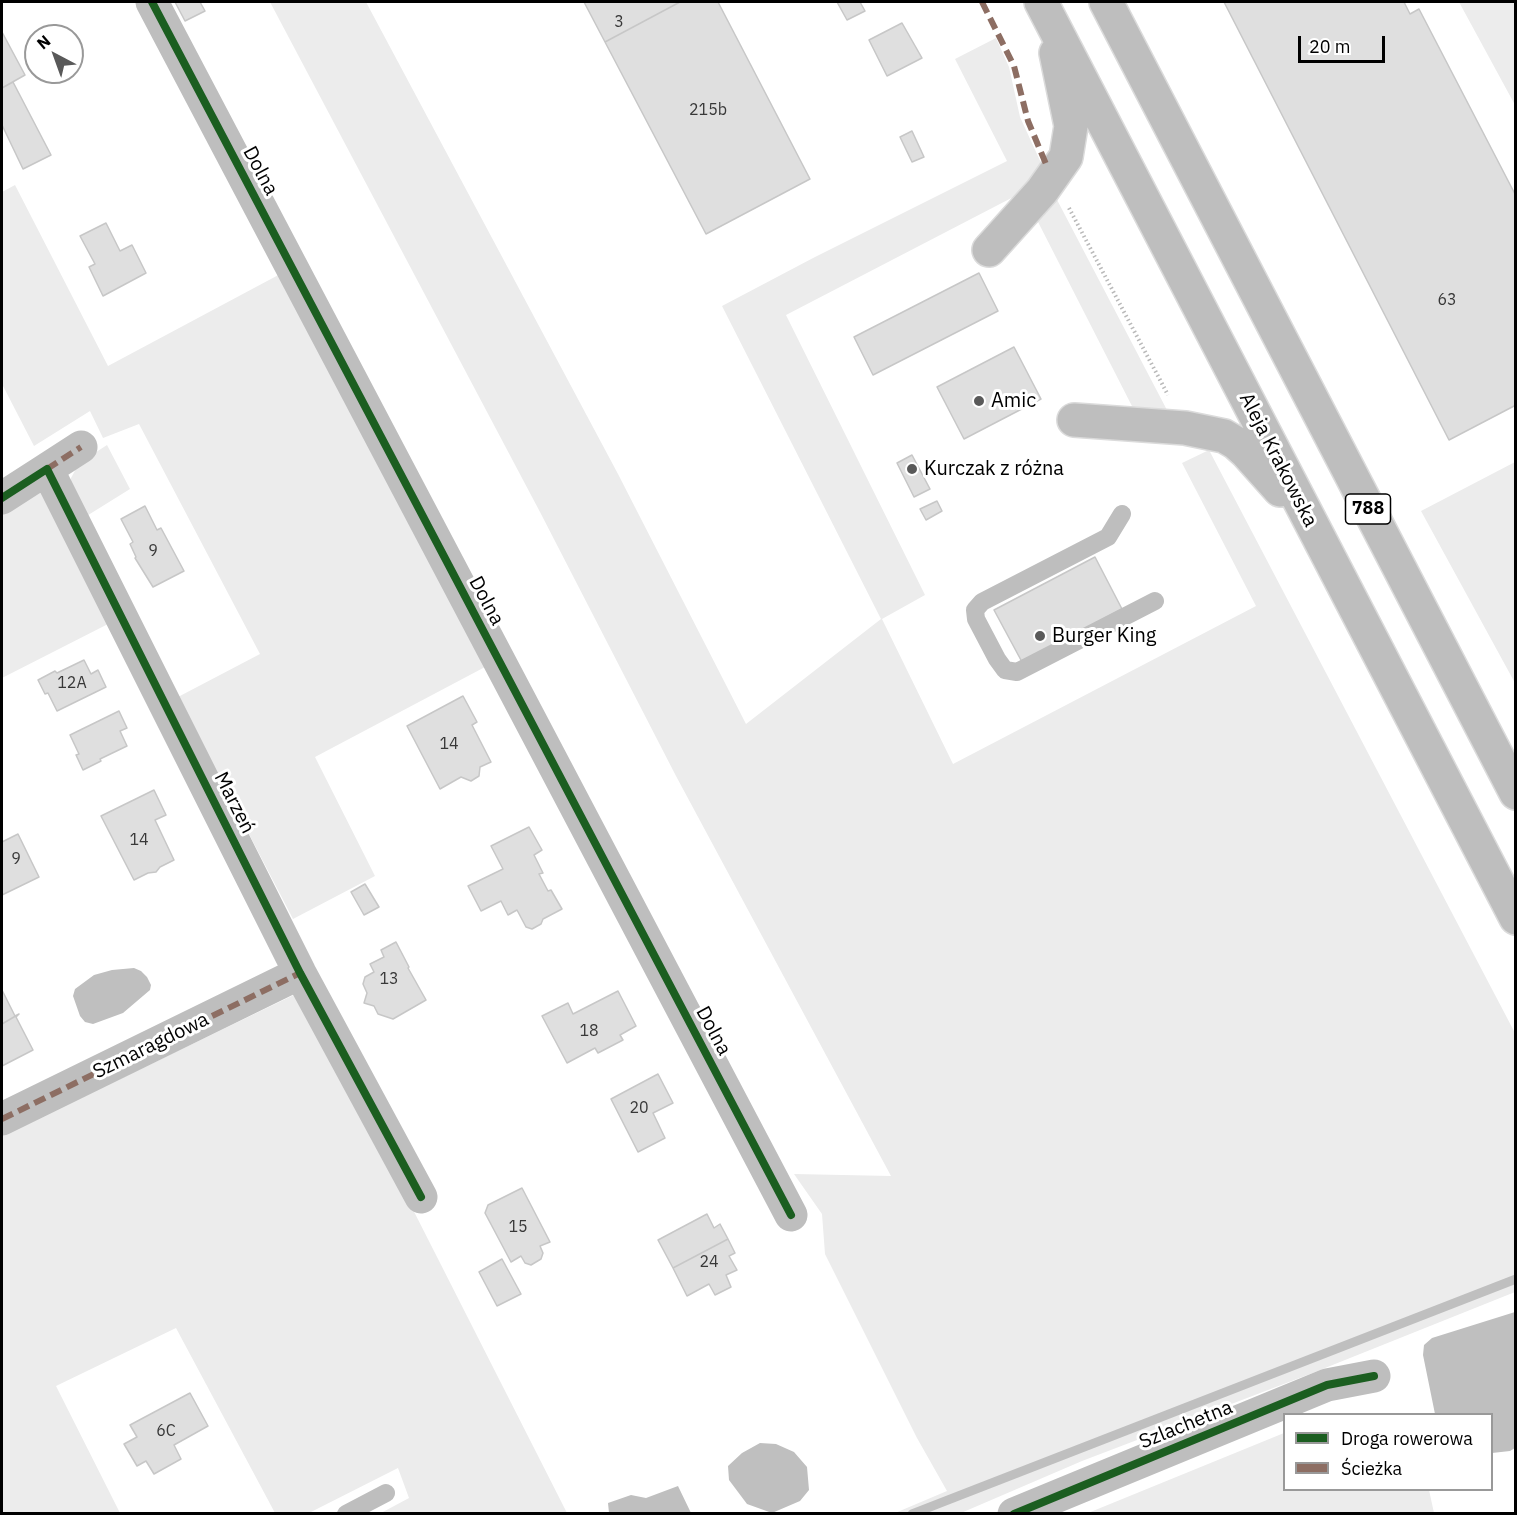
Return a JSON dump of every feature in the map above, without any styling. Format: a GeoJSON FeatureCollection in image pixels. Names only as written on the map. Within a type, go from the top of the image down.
{"type":"FeatureCollection","features":[{"type":"Feature","properties":{"kind":"street","name":"Dolna"},"geometry":{"type":"LineString","coordinates":[[152,2],[791,1215]]}},
{"type":"Feature","properties":{"kind":"street","name":"788"},"geometry":{"type":"LineString","coordinates":[[1106,2],[1515,793]]}},
{"type":"Feature","properties":{"kind":"street"},"geometry":{"type":"LineString","coordinates":[[988,250],[1042,191],[1066,157],[1071,126],[1044,7]]}},
{"type":"Feature","properties":{"kind":"street","name":"Aleja Krakowska"},"geometry":{"type":"LineString","coordinates":[[1044,7],[1515,918]]}},
{"type":"Feature","properties":{"kind":"street"},"geometry":{"type":"LineString","coordinates":[[1074,420],[1185,428],[1224,436],[1246,452],[1311,525]]}},
{"type":"Feature","properties":{"kind":"street"},"geometry":{"type":"LineString","coordinates":[[2,498],[81,447]]}},
{"type":"Feature","properties":{"kind":"street","name":"Marzeń"},"geometry":{"type":"LineString","coordinates":[[47,469],[300,973],[421,1197]]}},
{"type":"Feature","properties":{"kind":"street","name":"Szmaragdowa"},"geometry":{"type":"LineString","coordinates":[[2,1119],[300,973]]}},
{"type":"Feature","properties":{"kind":"street","name":"Szlachetna"},"geometry":{"type":"LineString","coordinates":[[1014,1514],[1327,1385],[1374,1377]]}},
{"type":"Feature","properties":{"kind":"lane"},"geometry":{"type":"LineString","coordinates":[[1122,514],[1108,537],[982,602],[975,610],[976,619],[1005,670],[1017,672],[1155,601]]}},
{"type":"Feature","properties":{"kind":"lane"},"geometry":{"type":"LineString","coordinates":[[346,1514],[386,1492]]}},
{"type":"Feature","properties":{"kind":"path"},"geometry":{"type":"LineString","coordinates":[[1066,201],[1169,396]]}},
{"type":"Feature","properties":{"kind":"shaded area"},"geometry":{"type":"Polygon","coordinates":[[[270,2],[366,2],[618,474],[746,724],[881,619],[722,306],[1007,161],[955,59],[996,38],[1009,67],[1020,117],[1042,165],[1023,192],[786,315],[925,595],[882,619],[953,764],[1256,606],[1182,463],[1209,450],[1515,1033],[1515,1292],[1310,1374],[1082,1461],[961,1513],[895,1513],[947,1491],[917,1438],[825,1254],[822,1214],[794,1174],[891,1176],[676,776],[540,512],[270,2]]]}},
{"type":"Feature","properties":{"kind":"shaded area"},"geometry":{"type":"Polygon","coordinates":[[[1459,2],[1515,2],[1515,105],[1459,2]]]}},
{"type":"Feature","properties":{"kind":"shaded area"},"geometry":{"type":"Polygon","coordinates":[[[15,185],[108,366],[284,272],[485,667],[315,757],[375,876],[293,919],[178,697],[260,654],[139,424],[103,438],[90,411],[34,446],[2,384],[2,192],[15,185]]]}},
{"type":"Feature","properties":{"kind":"shaded area"},"geometry":{"type":"Polygon","coordinates":[[[1054,194],[1168,412],[1135,412],[1036,218],[1054,194]]]}},
{"type":"Feature","properties":{"kind":"shaded area"},"geometry":{"type":"Polygon","coordinates":[[[107,445],[130,489],[85,517],[71,488],[71,478],[77,467],[107,445]]]}},
{"type":"Feature","properties":{"kind":"shaded area"},"geometry":{"type":"Polygon","coordinates":[[[1515,462],[1515,683],[1421,511],[1515,462]]]}},
{"type":"Feature","properties":{"kind":"shaded area"},"geometry":{"type":"Polygon","coordinates":[[[40,490],[110,623],[2,678],[2,514],[40,490]]]}},
{"type":"Feature","properties":{"kind":"shaded area"},"geometry":{"type":"Polygon","coordinates":[[[134,968],[147,977],[151,985],[150,990],[123,1013],[93,1024],[85,1022],[80,1016],[73,996],[75,989],[94,975],[112,970],[134,968]]]}},
{"type":"Feature","properties":{"kind":"shaded area"},"geometry":{"type":"Polygon","coordinates":[[[302,991],[567,1513],[381,1513],[409,1498],[398,1468],[309,1513],[275,1513],[176,1328],[56,1386],[120,1513],[2,1514],[2,1136],[302,991]]]}},
{"type":"Feature","properties":{"kind":"shaded area"},"geometry":{"type":"Polygon","coordinates":[[[1515,1312],[1515,1448],[1510,1451],[1493,1453],[1493,1413],[1435,1413],[1423,1355],[1424,1345],[1432,1338],[1515,1312]]]}},
{"type":"Feature","properties":{"kind":"shaded area"},"geometry":{"type":"Polygon","coordinates":[[[1283,1433],[1283,1491],[1429,1491],[1434,1513],[1088,1513],[1283,1433]]]}},
{"type":"Feature","properties":{"kind":"shaded area"},"geometry":{"type":"Polygon","coordinates":[[[760,1443],[776,1444],[794,1452],[807,1467],[809,1490],[800,1501],[772,1513],[747,1504],[729,1480],[728,1466],[742,1453],[760,1443]]]}},
{"type":"Feature","properties":{"kind":"shaded area"},"geometry":{"type":"Polygon","coordinates":[[[678,1486],[691,1513],[609,1513],[608,1503],[631,1495],[646,1498],[678,1486]]]}},
{"type":"Feature","properties":{"kind":"building"},"geometry":{"type":"Polygon","coordinates":[[[175,2],[200,2],[205,11],[185,21],[175,2]]]}},
{"type":"Feature","properties":{"kind":"building"},"geometry":{"type":"Polygon","coordinates":[[[584,2],[680,2],[605,42],[584,2]]]}},
{"type":"Feature","properties":{"kind":"building"},"geometry":{"type":"Polygon","coordinates":[[[680,2],[718,2],[810,179],[706,234],[605,42],[680,2]]]}},
{"type":"Feature","properties":{"kind":"building"},"geometry":{"type":"Polygon","coordinates":[[[837,2],[860,2],[865,11],[847,20],[837,2]]]}},
{"type":"Feature","properties":{"kind":"building"},"geometry":{"type":"Polygon","coordinates":[[[1224,2],[1404,2],[1410,14],[1419,9],[1516,196],[1516,405],[1449,440],[1224,2]]]}},
{"type":"Feature","properties":{"kind":"building"},"geometry":{"type":"Polygon","coordinates":[[[902,23],[922,58],[887,76],[869,40],[902,23]]]}},
{"type":"Feature","properties":{"kind":"building"},"geometry":{"type":"Polygon","coordinates":[[[2,32],[24,76],[2,88],[2,32]]]}},
{"type":"Feature","properties":{"kind":"building"},"geometry":{"type":"Polygon","coordinates":[[[13,82],[51,155],[23,169],[2,125],[2,88],[13,82]]]}},
{"type":"Feature","properties":{"kind":"building"},"geometry":{"type":"Polygon","coordinates":[[[912,131],[924,157],[912,162],[900,137],[912,131]]]}},
{"type":"Feature","properties":{"kind":"building"},"geometry":{"type":"Polygon","coordinates":[[[106,223],[120,251],[132,245],[146,273],[103,296],[89,267],[95,264],[80,236],[106,223]]]}},
{"type":"Feature","properties":{"kind":"building"},"geometry":{"type":"Polygon","coordinates":[[[979,273],[998,311],[873,375],[854,337],[979,273]]]}},
{"type":"Feature","properties":{"kind":"building"},"geometry":{"type":"Polygon","coordinates":[[[1014,347],[1041,399],[964,439],[937,387],[1014,347]]]}},
{"type":"Feature","properties":{"kind":"building"},"geometry":{"type":"Polygon","coordinates":[[[912,455],[930,489],[914,497],[897,463],[912,455]]]}},
{"type":"Feature","properties":{"kind":"building"},"geometry":{"type":"Polygon","coordinates":[[[937,501],[942,511],[926,520],[920,509],[937,501]]]}},
{"type":"Feature","properties":{"kind":"building"},"geometry":{"type":"Polygon","coordinates":[[[145,506],[157,530],[161,528],[184,571],[153,587],[135,558],[130,544],[133,542],[121,519],[145,506]]]}},
{"type":"Feature","properties":{"kind":"building","name":"Burger King"},"geometry":{"type":"Polygon","coordinates":[[[1095,557],[1122,609],[1022,662],[994,610],[1095,557]]]}},
{"type":"Feature","properties":{"kind":"building"},"geometry":{"type":"Polygon","coordinates":[[[84,660],[91,674],[98,670],[106,687],[57,711],[38,680],[84,660]]]}},
{"type":"Feature","properties":{"kind":"building"},"geometry":{"type":"Polygon","coordinates":[[[463,696],[477,722],[472,725],[491,762],[480,767],[479,776],[471,781],[461,777],[440,789],[407,726],[463,696]]]}},
{"type":"Feature","properties":{"kind":"building"},"geometry":{"type":"Polygon","coordinates":[[[119,711],[127,728],[120,731],[127,746],[83,770],[76,755],[79,754],[70,735],[119,711]]]}},
{"type":"Feature","properties":{"kind":"building"},"geometry":{"type":"Polygon","coordinates":[[[154,790],[166,815],[155,820],[174,860],[160,867],[156,872],[134,880],[101,816],[154,790]]]}},
{"type":"Feature","properties":{"kind":"building"},"geometry":{"type":"Polygon","coordinates":[[[529,827],[542,850],[534,855],[543,873],[539,874],[548,891],[551,890],[562,909],[543,919],[541,924],[532,929],[526,927],[517,910],[508,915],[501,901],[481,911],[468,886],[503,869],[491,846],[529,827]]]}},
{"type":"Feature","properties":{"kind":"building"},"geometry":{"type":"Polygon","coordinates":[[[18,834],[39,877],[2,895],[2,842],[18,834]]]}},
{"type":"Feature","properties":{"kind":"building"},"geometry":{"type":"Polygon","coordinates":[[[365,884],[379,907],[364,915],[351,892],[365,884]]]}},
{"type":"Feature","properties":{"kind":"building"},"geometry":{"type":"Polygon","coordinates":[[[396,942],[426,1000],[393,1019],[378,1014],[374,1006],[364,1003],[367,993],[363,984],[365,977],[374,972],[370,964],[384,957],[381,950],[396,942]]]}},
{"type":"Feature","properties":{"kind":"building"},"geometry":{"type":"Polygon","coordinates":[[[2,990],[15,1016],[19,1014],[2,1024],[2,990]]]}},
{"type":"Feature","properties":{"kind":"building"},"geometry":{"type":"Polygon","coordinates":[[[618,991],[636,1026],[620,1035],[623,1040],[598,1053],[595,1048],[567,1063],[542,1016],[568,1003],[573,1014],[618,991]]]}},
{"type":"Feature","properties":{"kind":"building"},"geometry":{"type":"Polygon","coordinates":[[[19,1014],[16,1017],[33,1050],[2,1066],[2,1024],[19,1014]]]}},
{"type":"Feature","properties":{"kind":"building"},"geometry":{"type":"Polygon","coordinates":[[[658,1074],[673,1103],[653,1113],[665,1138],[638,1152],[611,1099],[658,1074]]]}},
{"type":"Feature","properties":{"kind":"building"},"geometry":{"type":"Polygon","coordinates":[[[522,1188],[550,1242],[540,1246],[543,1253],[541,1259],[531,1265],[525,1263],[521,1256],[511,1262],[485,1213],[488,1205],[522,1188]]]}},
{"type":"Feature","properties":{"kind":"building"},"geometry":{"type":"Polygon","coordinates":[[[707,1214],[714,1228],[720,1224],[728,1239],[673,1268],[658,1240],[707,1214]]]}},
{"type":"Feature","properties":{"kind":"building"},"geometry":{"type":"Polygon","coordinates":[[[728,1239],[735,1253],[729,1256],[737,1270],[726,1275],[731,1287],[715,1295],[709,1284],[687,1296],[673,1268],[728,1239]]]}},
{"type":"Feature","properties":{"kind":"building"},"geometry":{"type":"Polygon","coordinates":[[[502,1259],[521,1294],[497,1306],[479,1272],[502,1259]]]}},
{"type":"Feature","properties":{"kind":"building"},"geometry":{"type":"Polygon","coordinates":[[[190,1393],[208,1426],[174,1445],[181,1459],[154,1474],[146,1461],[137,1466],[124,1444],[137,1437],[130,1425],[190,1393]]]}},
{"type":"Feature","properties":{"kind":"waterway"},"geometry":{"type":"LineString","coordinates":[[912,1514],[1516,1279]]}},
{"type":"Feature","properties":{"kind":"marked path"},"geometry":{"type":"LineString","coordinates":[[982,2],[1014,66],[1028,121],[1046,164]]}},
{"type":"Feature","properties":{"kind":"marked path"},"geometry":{"type":"LineString","coordinates":[[47,469],[81,447]]}},
{"type":"Feature","properties":{"kind":"marked path"},"geometry":{"type":"LineString","coordinates":[[2,1119],[300,973]]}},
{"type":"Feature","properties":{"kind":"cycle path"},"geometry":{"type":"LineString","coordinates":[[152,2],[791,1215]]}},
{"type":"Feature","properties":{"kind":"cycle path"},"geometry":{"type":"LineString","coordinates":[[2,498],[47,469],[300,973],[421,1197]]}},
{"type":"Feature","properties":{"kind":"cycle path"},"geometry":{"type":"LineString","coordinates":[[1014,1514],[1327,1385],[1374,1376]]}},
{"type":"Feature","properties":{"kind":"place","name":"Amic"},"geometry":{"type":"Point","coordinates":[979,401]}},
{"type":"Feature","properties":{"kind":"place","name":"Kurczak z różna"},"geometry":{"type":"Point","coordinates":[912,469]}},
{"type":"Feature","properties":{"kind":"place","name":"Burger King"},"geometry":{"type":"Point","coordinates":[1040,636]}}]}
